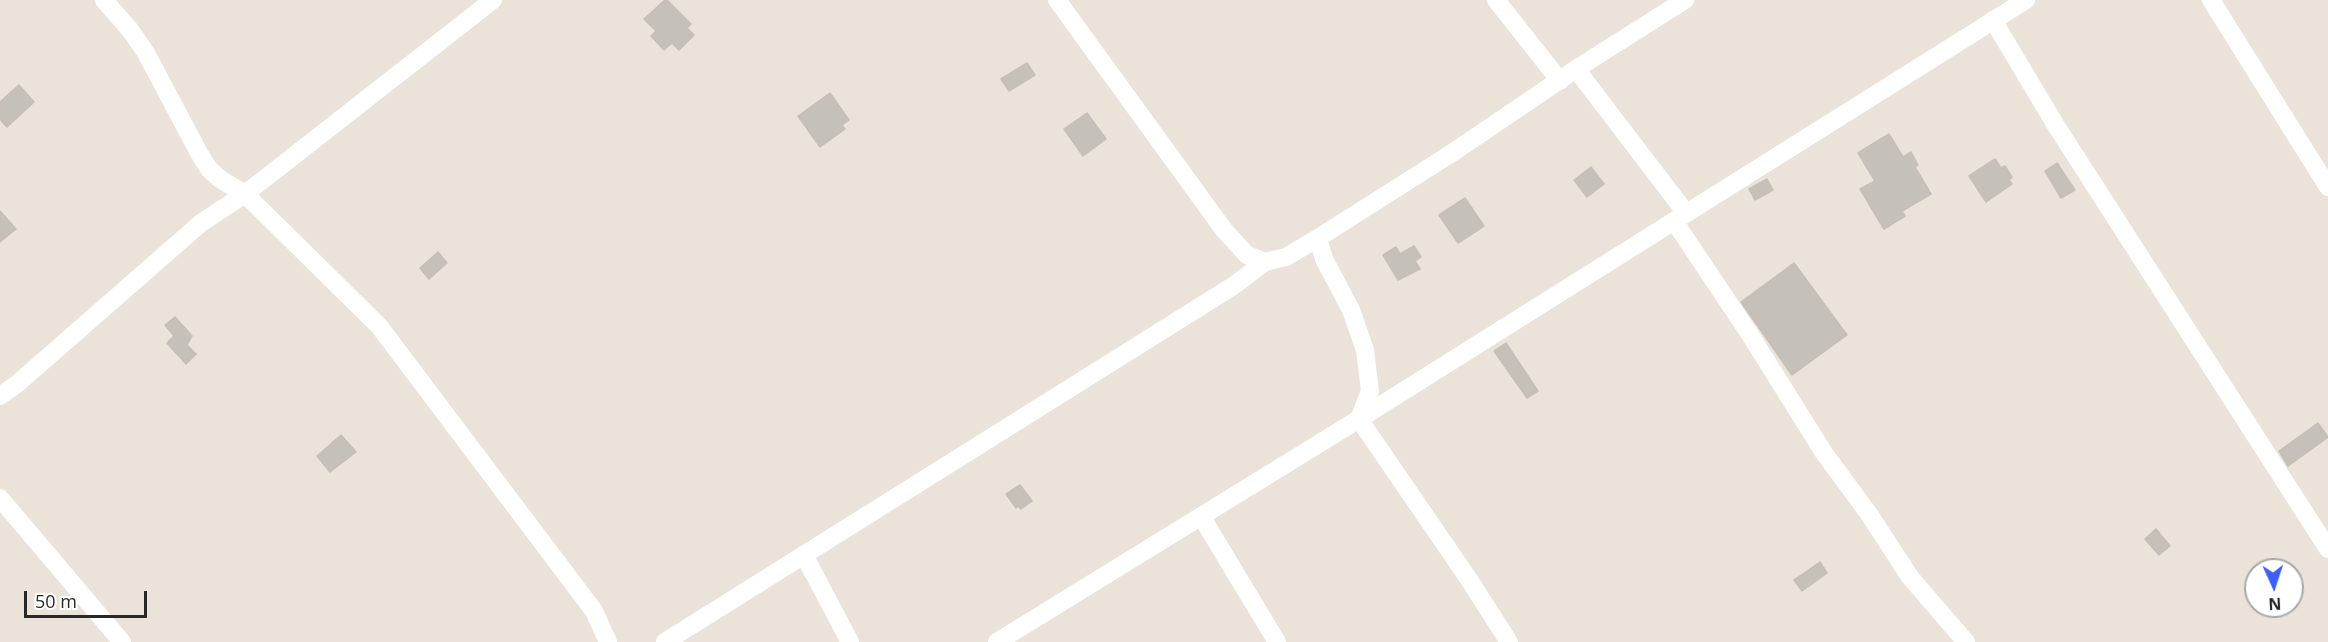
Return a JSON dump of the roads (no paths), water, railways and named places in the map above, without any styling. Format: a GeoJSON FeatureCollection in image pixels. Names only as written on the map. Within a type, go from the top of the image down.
{"type":"FeatureCollection","features":[{"type":"Feature","properties":{"kind":"street"},"geometry":{"type":"LineString","coordinates":[[104,0],[131,31],[146,53],[209,169],[220,179],[245,194],[379,326],[594,611],[608,642]]}},
{"type":"Feature","properties":{"kind":"street"},"geometry":{"type":"LineString","coordinates":[[0,396],[201,223],[245,194],[494,0]]}},
{"type":"Feature","properties":{"kind":"street"},"geometry":{"type":"LineString","coordinates":[[1057,0],[1224,230],[1247,255],[1265,262]]}},
{"type":"Feature","properties":{"kind":"street"},"geometry":{"type":"LineString","coordinates":[[1496,0],[1560,81]]}},
{"type":"Feature","properties":{"kind":"street"},"geometry":{"type":"LineString","coordinates":[[664,642],[1233,286],[1265,262],[1286,256],[1318,238],[1685,0]]}},
{"type":"Feature","properties":{"kind":"street"},"geometry":{"type":"LineString","coordinates":[[997,642],[1359,419],[2026,0]]}},
{"type":"Feature","properties":{"kind":"street"},"geometry":{"type":"LineString","coordinates":[[2211,0],[2328,186]]}},
{"type":"Feature","properties":{"kind":"street"},"geometry":{"type":"LineString","coordinates":[[1993,20],[2055,124],[2328,549]]}},
{"type":"Feature","properties":{"kind":"street"},"geometry":{"type":"LineString","coordinates":[[1576,69],[1680,217],[1824,453],[1869,514],[1910,577],[1966,642]]}},
{"type":"Feature","properties":{"kind":"street"},"geometry":{"type":"LineString","coordinates":[[1318,238],[1324,259],[1351,310],[1365,350],[1370,391],[1359,419]]}},
{"type":"Feature","properties":{"kind":"street"},"geometry":{"type":"LineString","coordinates":[[1359,419],[1470,580],[1509,642]]}},
{"type":"Feature","properties":{"kind":"street"},"geometry":{"type":"LineString","coordinates":[[0,498],[122,642]]}},
{"type":"Feature","properties":{"kind":"street"},"geometry":{"type":"LineString","coordinates":[[1201,516],[1277,642]]}},
{"type":"Feature","properties":{"kind":"street"},"geometry":{"type":"LineString","coordinates":[[804,555],[850,642]]}}]}
